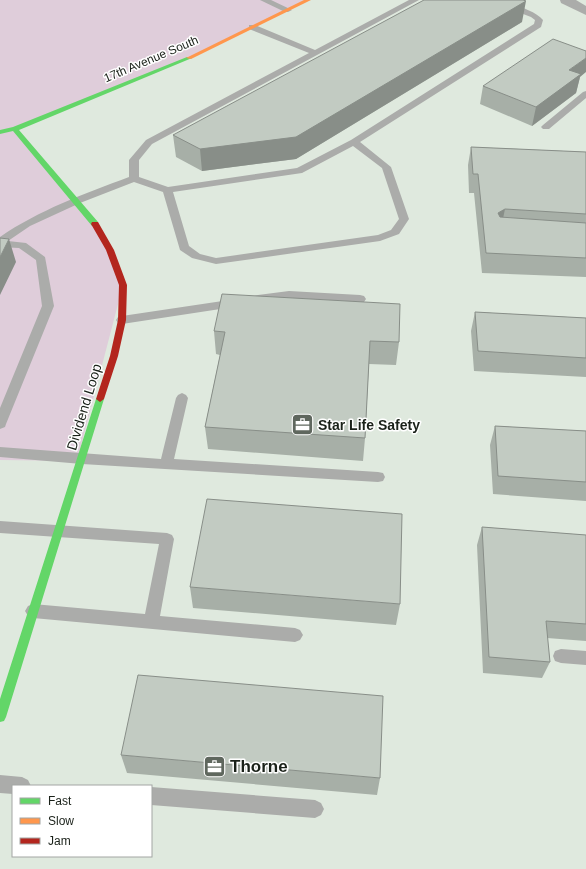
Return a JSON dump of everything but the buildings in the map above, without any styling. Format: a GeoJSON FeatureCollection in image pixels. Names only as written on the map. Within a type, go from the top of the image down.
{"type":"FeatureCollection","features":[{"type":"Feature","properties":{"kind":"street","name":"17th Avenue South"},"geometry":{"type":"LineString","coordinates":[[0,133],[15,129],[193,56],[308,0]]}},
{"type":"Feature","properties":{"kind":"street"},"geometry":{"type":"LineString","coordinates":[[566,0],[586,11]]}},
{"type":"Feature","properties":{"kind":"street","name":"Dividend Loop"},"geometry":{"type":"LineString","coordinates":[[1,710],[114,356],[122,320],[123,285],[110,250],[94,222],[15,129]]}},
{"type":"Feature","properties":{"kind":"lane"},"geometry":{"type":"LineString","coordinates":[[264,0],[288,10]]}},
{"type":"Feature","properties":{"kind":"lane"},"geometry":{"type":"LineString","coordinates":[[134,179],[134,160],[149,142],[415,0]]}},
{"type":"Feature","properties":{"kind":"lane"},"geometry":{"type":"LineString","coordinates":[[0,243],[26,224],[76,201],[134,179],[167,190],[299,171],[354,142],[538,25],[539,20],[534,15],[490,0]]}},
{"type":"Feature","properties":{"kind":"lane"},"geometry":{"type":"LineString","coordinates":[[252,27],[315,54]]}},
{"type":"Feature","properties":{"kind":"lane"},"geometry":{"type":"LineString","coordinates":[[546,127],[586,94]]}},
{"type":"Feature","properties":{"kind":"lane"},"geometry":{"type":"LineString","coordinates":[[167,190],[184,248],[196,256],[216,261],[380,238],[395,232],[404,219],[386,167],[354,142]]}},
{"type":"Feature","properties":{"kind":"lane"},"geometry":{"type":"LineString","coordinates":[[0,243],[22,245],[41,259],[48,306],[0,424]]}},
{"type":"Feature","properties":{"kind":"lane"},"geometry":{"type":"LineString","coordinates":[[122,320],[289,295],[360,299]]}},
{"type":"Feature","properties":{"kind":"lane"},"geometry":{"type":"LineString","coordinates":[[166,464],[182,398]]}},
{"type":"Feature","properties":{"kind":"lane"},"geometry":{"type":"LineString","coordinates":[[0,452],[82,459],[378,477]]}},
{"type":"Feature","properties":{"kind":"lane"},"geometry":{"type":"LineString","coordinates":[[0,527],[167,539],[150,622]]}},
{"type":"Feature","properties":{"kind":"lane"},"geometry":{"type":"LineString","coordinates":[[33,611],[295,635]]}},
{"type":"Feature","properties":{"kind":"lane"},"geometry":{"type":"LineString","coordinates":[[561,656],[586,658]]}},
{"type":"Feature","properties":{"kind":"lane"},"geometry":{"type":"LineString","coordinates":[[0,784],[12,785]]}},
{"type":"Feature","properties":{"kind":"lane"},"geometry":{"type":"LineString","coordinates":[[152,796],[315,809]]}},
{"type":"Feature","properties":{"kind":"shaded area"},"geometry":{"type":"Polygon","coordinates":[[[0,0],[308,0],[193,56],[15,129],[94,222],[123,285],[77,461],[0,460],[0,0]]]}},
{"type":"Feature","properties":{"kind":"traffic: fast"},"geometry":{"type":"LineString","coordinates":[[1,132],[15,129],[189,58]]}},
{"type":"Feature","properties":{"kind":"traffic: fast"},"geometry":{"type":"LineString","coordinates":[[15,129],[95,224]]}},
{"type":"Feature","properties":{"kind":"traffic: fast"},"geometry":{"type":"LineString","coordinates":[[0,717],[100,399]]}},
{"type":"Feature","properties":{"kind":"traffic: slow"},"geometry":{"type":"LineString","coordinates":[[189,58],[308,0]]}},
{"type":"Feature","properties":{"kind":"traffic: jam"},"geometry":{"type":"LineString","coordinates":[[95,224],[110,250],[123,285],[122,320],[114,356],[100,399]]}},
{"type":"Feature","properties":{"kind":"place","name":"Star Life Safety"},"geometry":{"type":"Point","coordinates":[302,425]}},
{"type":"Feature","properties":{"kind":"place","name":"Thorne"},"geometry":{"type":"Point","coordinates":[214,766]}}]}
